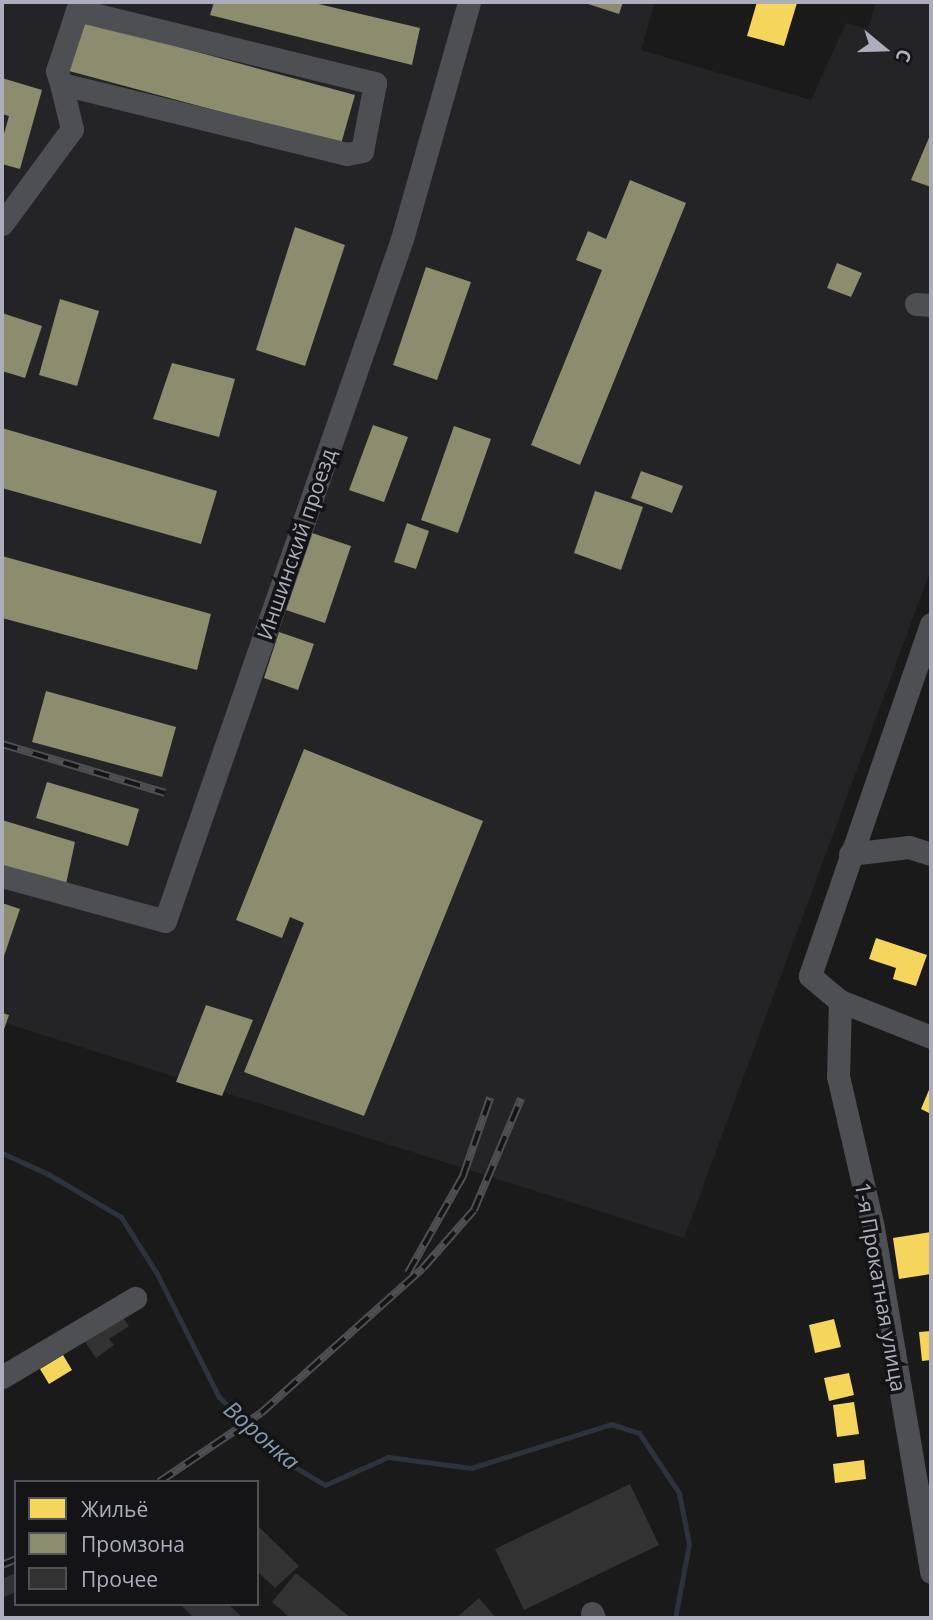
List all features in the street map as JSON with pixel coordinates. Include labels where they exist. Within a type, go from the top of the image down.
[{"type":"street","name":"Иншинский проезд","points":[[2,876],[165,921],[402,239],[469,2]]},
{"type":"street","points":[[2,224],[72,129],[57,71],[77,10],[375,83],[362,151],[347,154],[61,84]]},
{"type":"street","points":[[931,624],[850,853],[810,976],[840,1001],[931,1037]]},
{"type":"street","points":[[850,853],[909,847],[931,854]]},
{"type":"street","name":"1-я Прокатная улица","points":[[840,1001],[838,1076],[873,1228],[931,1572]]},
{"type":"street","points":[[2,1377],[135,1298]]},
{"type":"shaded area","points":[[2,2],[655,2],[641,50],[811,100],[846,23],[868,29],[876,2],[931,2],[931,569],[684,1238],[2,1022]]},
{"type":"building: Жильё","points":[[757,2],[797,3],[784,46],[747,36]]},
{"type":"building: Жильё","points":[[876,938],[927,955],[916,986],[893,979],[896,968],[869,959]]},
{"type":"building: Жильё","points":[[931,1085],[931,1114],[921,1109]]},
{"type":"building: Жильё","points":[[931,1232],[931,1274],[899,1279],[893,1238]]},
{"type":"building: Жильё","points":[[834,1319],[841,1347],[815,1353],[809,1325]]},
{"type":"building: Жильё","points":[[931,1331],[931,1360],[922,1361],[919,1332]]},
{"type":"building: Жильё","points":[[63,1355],[72,1370],[49,1384],[40,1369]]},
{"type":"building: Жильё","points":[[849,1373],[854,1395],[829,1401],[824,1378]]},
{"type":"building: Жильё","points":[[854,1402],[859,1434],[837,1437],[833,1405]]},
{"type":"building: Жильё","points":[[864,1460],[866,1479],[835,1483],[833,1464]]},
{"type":"building: Промзона","points":[[214,2],[310,2],[420,28],[412,65],[210,15]]},
{"type":"building: Промзона","points":[[582,2],[623,2],[619,14]]},
{"type":"building: Промзона","points":[[84,21],[355,95],[341,144],[69,71]]},
{"type":"building: Промзона","points":[[2,78],[42,90],[20,169],[2,164],[2,141],[9,116],[2,114]]},
{"type":"building: Промзона","points":[[931,133],[931,187],[911,180]]},
{"type":"building: Промзона","points":[[630,180],[686,203],[580,465],[531,445],[602,270],[576,260],[588,231],[606,239]]},
{"type":"building: Промзона","points":[[295,227],[345,245],[305,366],[256,350]]},
{"type":"building: Промзона","points":[[837,263],[862,273],[851,297],[827,288]]},
{"type":"building: Промзона","points":[[426,267],[471,282],[437,380],[393,365]]},
{"type":"building: Промзона","points":[[60,299],[99,311],[77,386],[39,375]]},
{"type":"building: Промзона","points":[[2,313],[42,326],[25,378],[2,371]]},
{"type":"building: Промзона","points":[[172,363],[235,379],[219,437],[153,419]]},
{"type":"building: Промзона","points":[[373,425],[408,437],[384,502],[349,490]]},
{"type":"building: Промзона","points":[[454,426],[491,439],[458,533],[421,520]]},
{"type":"building: Промзона","points":[[2,428],[217,491],[201,544],[2,488]]},
{"type":"building: Промзона","points":[[641,471],[683,486],[672,513],[631,498]]},
{"type":"building: Промзона","points":[[595,491],[643,507],[621,570],[574,553]]},
{"type":"building: Промзона","points":[[407,523],[429,531],[416,569],[394,562]]},
{"type":"building: Промзона","points":[[312,533],[351,546],[325,623],[286,610]]},
{"type":"building: Промзона","points":[[2,556],[211,614],[197,670],[2,618]]},
{"type":"building: Промзона","points":[[279,632],[314,644],[298,690],[264,678]]},
{"type":"building: Промзона","points":[[46,691],[176,727],[162,777],[32,742]]},
{"type":"building: Промзона","points":[[304,749],[483,821],[364,1116],[244,1072],[304,923],[290,917],[282,938],[236,920]]},
{"type":"building: Промзона","points":[[47,782],[139,809],[128,846],[36,818]]},
{"type":"building: Промзона","points":[[2,820],[75,842],[66,884],[2,865]]},
{"type":"building: Промзона","points":[[2,903],[20,909],[2,962]]},
{"type":"building: Промзона","points":[[206,1005],[253,1020],[222,1096],[176,1082]]},
{"type":"building: Промзона","points":[[2,1013],[9,1015],[2,1035]]},
{"type":"building: Прочее","points":[[120,1313],[129,1326],[109,1339],[114,1345],[96,1358],[83,1339]]},
{"type":"building: Прочее","points":[[630,1484],[659,1545],[524,1610],[495,1549]]},
{"type":"building: Прочее","points":[[259,1527],[299,1566],[275,1588],[259,1573]]},
{"type":"building: Прочее","points":[[296,1573],[351,1618],[290,1618],[272,1602]]},
{"type":"building: Прочее","points":[[14,1574],[14,1593],[2,1598],[2,1579]]},
{"type":"building: Прочее","points":[[479,1598],[496,1618],[456,1618]]},
{"type":"building: Прочее","points":[[182,1606],[230,1606],[243,1618],[194,1618]]},
{"type":"waterway","name":"Воронка","points":[[2,1153],[48,1174],[121,1217],[156,1272],[219,1397],[283,1460],[325,1485],[388,1457],[471,1468],[611,1424],[639,1433],[679,1493],[689,1544],[675,1618]]},
{"type":"railway","points":[[2,744],[165,793]]},
{"type":"railway","points":[[408,1273],[463,1176],[490,1098]]},
{"type":"railway","points":[[162,1480],[261,1413],[423,1268],[474,1210],[521,1099]]},
{"type":"railway","points":[[2,1565],[14,1560]]}]
